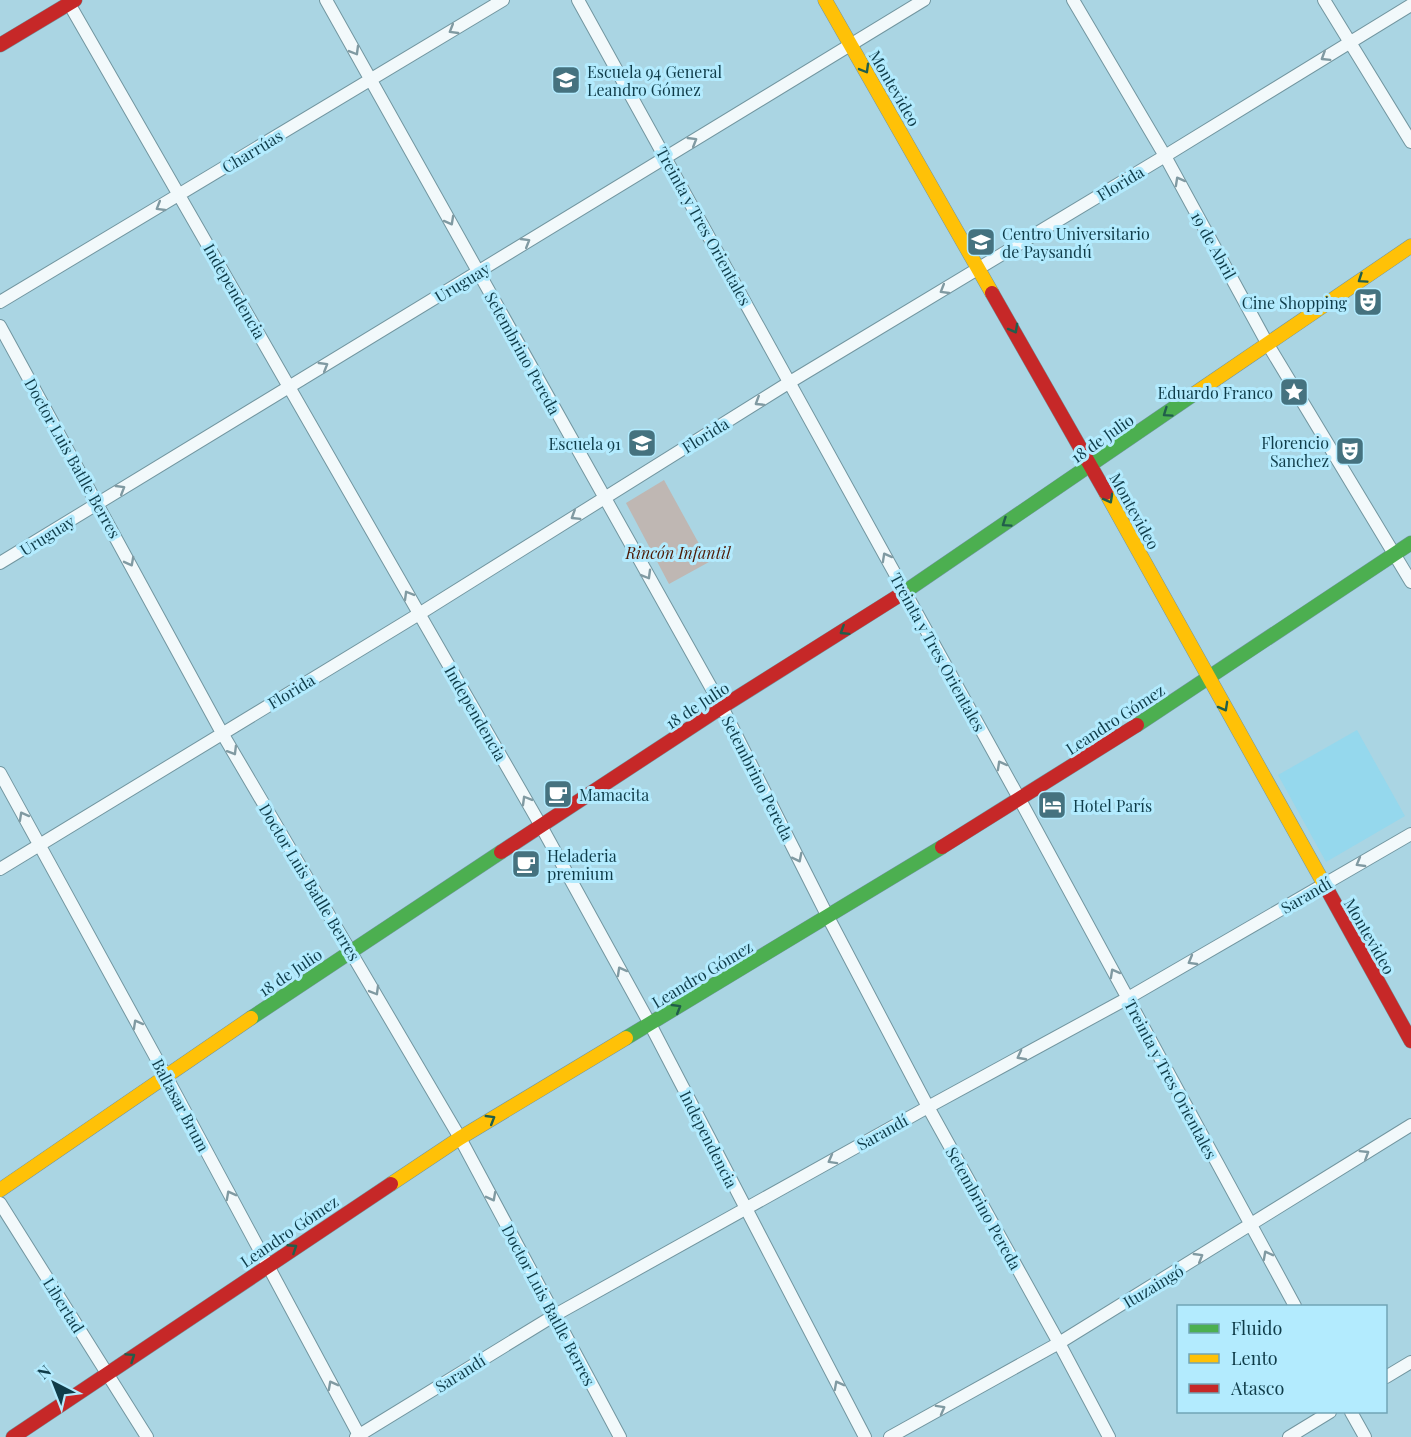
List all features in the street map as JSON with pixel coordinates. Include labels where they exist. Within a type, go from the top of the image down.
[{"type":"street","name":"Setembrino Pereda","points":[[326,0],[722,707],[828,917],[928,1107],[1109,1437]]},
{"type":"street","name":"Charrúas","points":[[0,302],[503,0]]},
{"type":"street","name":"Treinta y Tres Orientales","points":[[578,0],[1020,800],[1294,1305]]},
{"type":"street","name":"Montevideo","points":[[825,0],[1091,466],[1411,1041]]},
{"type":"street","name":"Uruguay","points":[[0,563],[924,0]]},
{"type":"street","name":"19 de Abril","points":[[1073,0],[1165,156],[1267,343],[1411,582]]},
{"type":"street","points":[[1324,0],[1411,142]]},
{"type":"street","points":[[0,45],[71,1]]},
{"type":"street","name":"Independencia","points":[[71,1],[541,826],[650,1024],[865,1437]]},
{"type":"street","name":"Florida","points":[[0,869],[419,614],[790,382],[980,269],[1411,5]]},
{"type":"street","name":"18 de Julio","points":[[0,1190],[351,950],[722,707],[905,592],[1411,246]]},
{"type":"street","name":"Doctor Luis Batlle Berres","points":[[0,326],[222,733],[460,1137],[620,1437]]},
{"type":"street","name":"Leandro Gómez","points":[[13,1437],[460,1137],[1020,800],[1209,679],[1411,543]]},
{"type":"street","name":"Baltasar Brum","points":[[0,774],[166,1076],[358,1436]]},
{"type":"street","name":"Sarandí","points":[[358,1436],[555,1315],[1128,998],[1411,834]]},
{"type":"street","name":"Ituzaingó","points":[[890,1437],[1059,1343],[1411,1125]]},
{"type":"street","name":"Libertad","points":[[0,1203],[147,1437]]},
{"type":"street","points":[[1387,1376],[1411,1362]]},
{"type":"street","points":[[1289,1437],[1328,1413]]},
{"type":"street","points":[[1352,1413],[1365,1437]]},
{"type":"shaded area","points":[[1357,730],[1405,816],[1326,862],[1278,775]]},
{"type":"green space","name":"Rincón Infantil","points":[[664,480],[709,562],[669,584],[626,503]]},
{"type":"traffic: fast","points":[[903,593],[1194,394]]},
{"type":"traffic: fast","points":[[1137,725],[1411,543]]},
{"type":"traffic: fast","points":[[626,1038],[942,847]]},
{"type":"traffic: fast","points":[[251,1018],[501,852]]},
{"type":"traffic: slow","points":[[825,0],[992,293]]},
{"type":"traffic: slow","points":[[1194,394],[1411,246]]},
{"type":"traffic: slow","points":[[1106,493],[1328,891]]},
{"type":"traffic: slow","points":[[0,1190],[251,1018]]},
{"type":"traffic: slow","points":[[391,1184],[460,1138],[626,1038]]},
{"type":"traffic: jam","points":[[0,45],[75,0]]},
{"type":"traffic: jam","points":[[992,293],[1106,493]]},
{"type":"traffic: jam","points":[[501,852],[722,707],[903,593]]},
{"type":"traffic: jam","points":[[942,847],[1137,725]]},
{"type":"traffic: jam","points":[[1328,891],[1411,1041]]},
{"type":"traffic: jam","points":[[13,1437],[391,1184]]},
{"type":"place","name":"Escuela 94 General Leandro Gómez","points":[[566,80]]},
{"type":"place","name":"Centro Universitario de Paysandú","points":[[981,242]]},
{"type":"place","name":"Cine Shopping","points":[[1368,302]]},
{"type":"place","name":"Eduardo Franco","points":[[1294,392]]},
{"type":"place","name":"Escuela 91","points":[[642,443]]},
{"type":"place","name":"Florencio Sanchez","points":[[1350,451]]},
{"type":"place","name":"Mamacita","points":[[558,794]]},
{"type":"place","name":"Hotel París","points":[[1052,805]]},
{"type":"place","name":"Heladeria premium","points":[[526,864]]}]
